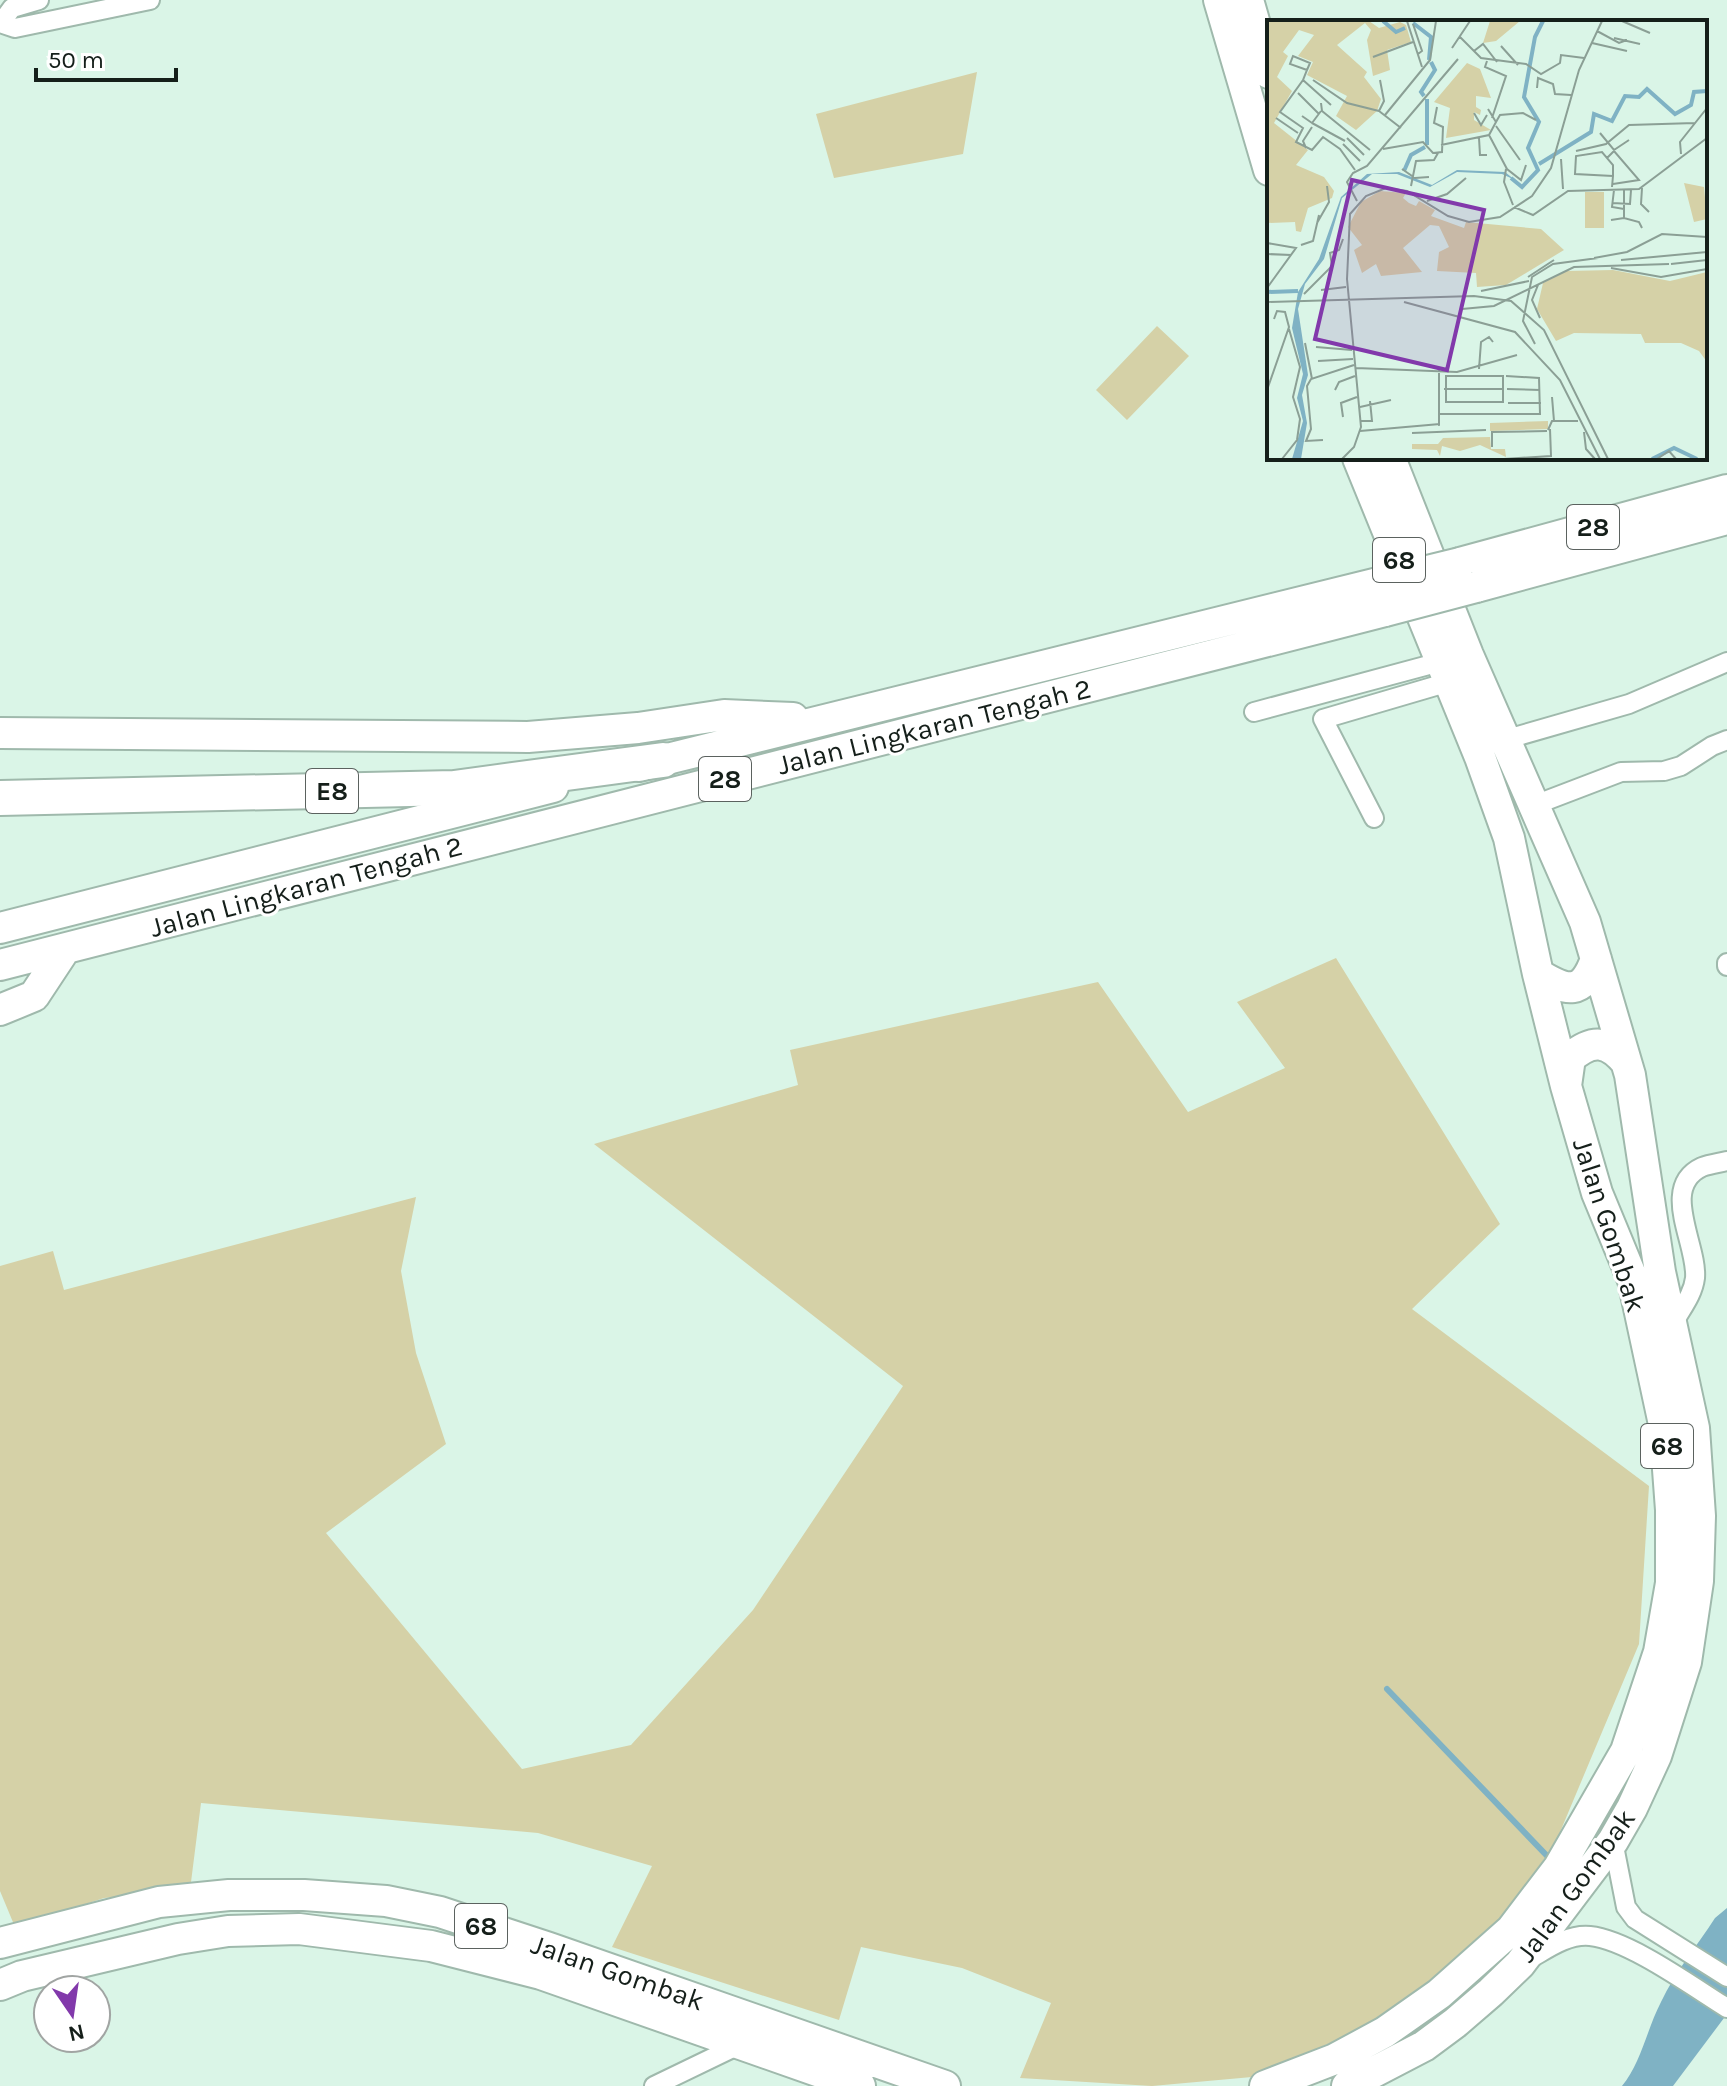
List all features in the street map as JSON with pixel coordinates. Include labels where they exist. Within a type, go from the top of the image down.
[{"type":"highway","name":"E8","points":[[0,798],[454,788],[663,760]]},
{"type":"main road","points":[[1219,0],[1267,163]]},
{"type":"main road","points":[[1248,0],[1267,66]]},
{"type":"main road","name":"Jalan Gombak","points":[[1265,2086],[1335,2059],[1385,2032],[1439,1994],[1511,1930],[1559,1867],[1626,1751],[1659,1652],[1671,1583],[1671,1510],[1665,1429],[1633,1280],[1597,1193],[1566,1086],[1509,838],[1359,460]]},
{"type":"main road","name":"Jalan Gombak","points":[[1347,2086],[1434,2038],[1520,1964],[1613,1841],[1656,1756],[1686,1662],[1698,1581],[1700,1516],[1694,1428],[1656,1247],[1640,1129],[1626,1062],[1596,959],[1585,922],[1504,740],[1391,460]]},
{"type":"main road","name":"Jalan Lingkaran Tengah 2","points":[[1468,575],[1727,490]]},
{"type":"main road","name":"Jalan Lingkaran Tengah 2","points":[[0,965],[1382,597],[1468,575],[1727,519]]},
{"type":"main road","name":"Jalan Lingkaran Tengah 2","points":[[0,928],[824,720],[1382,597]]},
{"type":"main road","points":[[0,733],[528,737],[638,728],[724,715],[824,720]]},
{"type":"main road","points":[[0,1010],[34,996],[65,949]]},
{"type":"main road","points":[[1538,974],[1569,989],[1585,983],[1596,959]]},
{"type":"main road","points":[[1566,1086],[1570,1058],[1582,1047],[1607,1045],[1626,1062]]},
{"type":"main road","name":"Jalan Gombak","points":[[0,1943],[159,1902],[229,1895],[304,1895],[386,1901],[440,1912],[549,1948],[945,2086]]},
{"type":"main road","name":"Jalan Gombak","points":[[0,1985],[36,1972],[178,1939],[228,1931],[299,1929],[431,1946],[541,1974],[741,2044],[807,2076],[860,2086]]},
{"type":"street","points":[[39,0],[12,8],[1,23],[15,28],[106,5],[150,0]]},
{"type":"street","points":[[1504,740],[1629,704],[1727,662]]},
{"type":"street","points":[[1254,712],[1444,672]]},
{"type":"street","points":[[1374,818],[1323,719],[1444,672]]},
{"type":"street","points":[[1532,806],[1621,772],[1664,771],[1681,766],[1727,740]]},
{"type":"street","points":[[1673,1324],[1695,1278],[1694,1259],[1682,1216],[1683,1190],[1689,1178],[1701,1168],[1727,1161]]},
{"type":"street","points":[[1613,1841],[1626,1907],[1635,1919],[1727,1977]]},
{"type":"street","points":[[1520,1964],[1571,1938],[1589,1936],[1618,1944],[1662,1967],[1727,2008]]},
{"type":"street","points":[[654,2086],[741,2044]]},
{"type":"shaded area","points":[[977,72],[963,154],[834,178],[816,114]]},
{"type":"shaded area","points":[[1157,326],[1189,356],[1127,420],[1096,390]]},
{"type":"shaded area","points":[[1336,958],[1500,1224],[1412,1309],[1649,1486],[1639,1644],[1555,1844],[1476,1953],[1355,2032],[1252,2077],[1152,2086],[1020,2078],[1051,2003],[962,1968],[861,1947],[839,2020],[612,1947],[652,1866],[538,1833],[201,1803],[190,1890],[104,1898],[15,1927],[0,1891],[0,1266],[53,1251],[64,1290],[416,1197],[401,1271],[416,1353],[446,1444],[326,1533],[522,1769],[631,1745],[753,1610],[903,1386],[594,1144],[798,1085],[790,1050],[1098,982],[1188,1112],[1285,1068],[1237,1002]]},
{"type":"water","points":[[1727,1908],[1727,2014],[1673,2086],[1622,2086],[1634,2067],[1656,2012],[1673,1980],[1715,1918]]},
{"type":"waterway","points":[[1387,1689],[1551,1860]]}]
